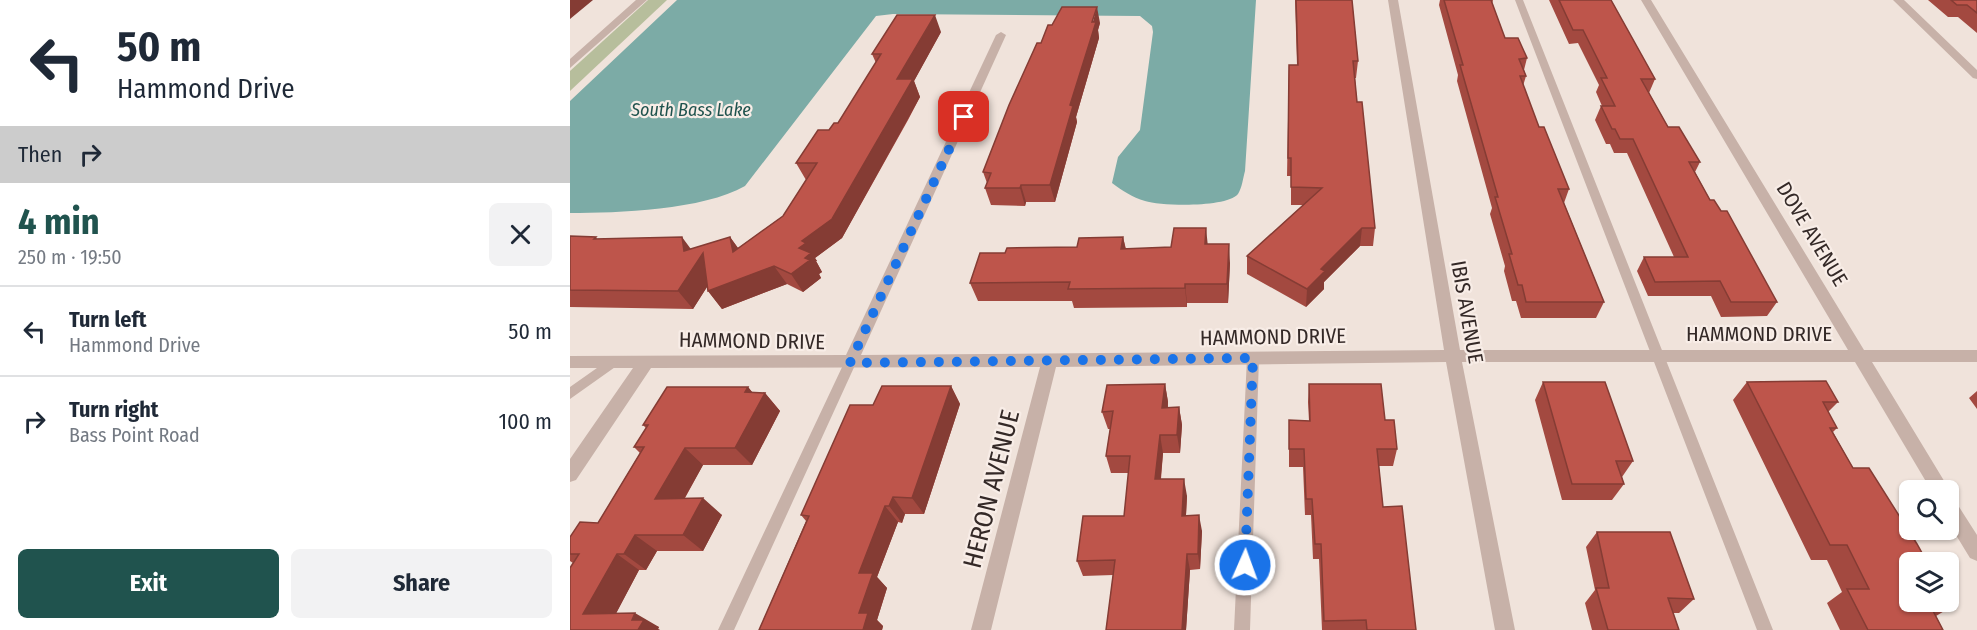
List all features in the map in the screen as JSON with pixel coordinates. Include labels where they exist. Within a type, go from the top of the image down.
[{"type":"street","points":[[570,65],[642,0]]},
{"type":"street","name":"IBIS AVENUE","points":[[1393,0],[1453,356],[1505,630]]},
{"type":"street","name":"DOVE AVENUE","points":[[1646,0],[1934,480]]},
{"type":"street","points":[[1898,0],[1977,76]]},
{"type":"street","points":[[850,363],[1002,35]]},
{"type":"street","name":"HAMMOND DRIVE","points":[[570,362],[1050,362],[1453,356],[1977,356]]},
{"type":"street","points":[[570,474],[647,361]]},
{"type":"street","name":"HERON AVENUE","points":[[981,630],[1050,362]]},
{"type":"street","points":[[1959,523],[1977,552]]},
{"type":"lane","points":[[1520,0],[1658,356],[1690,431],[1765,630]]},
{"type":"lane","points":[[1242,630],[1253,358]]},
{"type":"lane","points":[[570,394],[614,361]]},
{"type":"lane","points":[[726,630],[850,363]]},
{"type":"green space","points":[[648,0],[667,0],[570,91],[570,71]]},
{"type":"water","name":"South Bass Lake","points":[[677,0],[1256,0],[1245,171],[1240,189],[1238,194],[1231,199],[1221,202],[1178,205],[1153,203],[1136,198],[1112,183],[1118,157],[1140,130],[1153,32],[1152,26],[1140,16],[893,14],[876,16],[745,186],[727,194],[684,205],[635,211],[570,213],[570,101]]},
{"type":"building","points":[[1296,0],[1352,0],[1358,61],[1353,61],[1357,102],[1362,102],[1375,228],[1362,228],[1321,269],[1325,271],[1307,289],[1247,256],[1322,188],[1291,187],[1291,158],[1288,158],[1289,65],[1298,65]]},
{"type":"building","points":[[1444,0],[1491,0],[1505,38],[1518,38],[1527,58],[1519,59],[1526,76],[1520,76],[1539,127],[1544,127],[1569,189],[1558,189],[1604,302],[1526,302],[1522,285],[1518,285],[1509,254],[1512,254],[1495,197],[1498,197]]},
{"type":"building","points":[[1559,0],[1611,0],[1655,79],[1641,79],[1668,127],[1679,127],[1700,162],[1689,162],[1710,200],[1714,200],[1721,211],[1727,211],[1777,302],[1731,302],[1720,281],[1655,282],[1644,257],[1688,257],[1633,139],[1620,139],[1615,129],[1612,129],[1601,106],[1615,106],[1601,78],[1607,78],[1583,30],[1573,30]]},
{"type":"building","points":[[1951,0],[1977,0],[1977,13],[1967,5],[1957,5]]},
{"type":"building","points":[[1062,7],[1097,7],[1092,22],[1096,22],[1070,105],[1073,106],[1050,185],[985,188],[991,173],[983,172],[1009,105],[1037,43],[1041,43],[1048,25],[1052,25]]},
{"type":"building","points":[[897,15],[935,15],[897,79],[913,79],[832,219],[802,241],[806,243],[799,248],[811,253],[805,258],[810,260],[791,274],[774,266],[708,291],[703,253],[678,291],[570,290],[570,236],[596,237],[594,239],[682,237],[684,251],[730,237],[733,252],[783,216],[817,163],[796,163],[818,130],[829,130],[834,123],[838,123],[881,54],[872,54]]},
{"type":"building","points":[[1174,228],[1206,228],[1205,244],[1229,244],[1227,284],[1185,284],[1185,288],[1068,289],[1070,282],[970,283],[980,253],[1005,253],[1007,248],[1077,247],[1079,238],[1123,237],[1121,249],[1171,247]]},
{"type":"building","points":[[1826,381],[1838,402],[1823,402],[1837,428],[1830,428],[1853,468],[1869,468],[1899,516],[1899,540],[1914,540],[1921,552],[1899,552],[1899,612],[1934,612],[1943,630],[1868,630],[1847,589],[1869,589],[1847,545],[1830,545],[1747,382]]},
{"type":"building","points":[[1543,382],[1605,382],[1633,461],[1616,461],[1624,484],[1572,484]]},
{"type":"building","points":[[1165,384],[1162,408],[1179,407],[1177,435],[1160,435],[1155,479],[1184,479],[1182,516],[1199,515],[1198,554],[1187,554],[1182,630],[1106,630],[1115,560],[1077,561],[1083,516],[1124,516],[1130,456],[1106,456],[1113,411],[1102,412],[1107,385]]},
{"type":"building","points":[[1309,384],[1381,384],[1385,420],[1394,420],[1397,449],[1377,449],[1383,507],[1402,506],[1416,630],[1367,630],[1366,620],[1324,621],[1321,544],[1315,544],[1312,499],[1306,499],[1304,449],[1289,449],[1289,420],[1310,421]]},
{"type":"building","points":[[882,386],[951,386],[912,498],[893,497],[889,506],[885,506],[859,573],[873,573],[859,613],[868,613],[863,630],[759,630],[809,516],[801,515],[850,405],[873,405]]},
{"type":"building","points":[[667,387],[748,387],[745,392],[765,393],[735,448],[685,448],[655,499],[703,498],[683,535],[635,535],[624,554],[617,554],[583,614],[635,613],[632,620],[644,620],[638,630],[570,630],[570,568],[579,554],[570,554],[570,537],[580,522],[598,523],[644,447],[634,447],[648,425],[643,425]]},
{"type":"building","points":[[1597,532],[1670,532],[1694,599],[1668,598],[1679,630],[1608,630],[1596,588],[1609,588]]},
{"type":"route","points":[[964,117],[850,363],[1253,358],[1245,565]]}]
